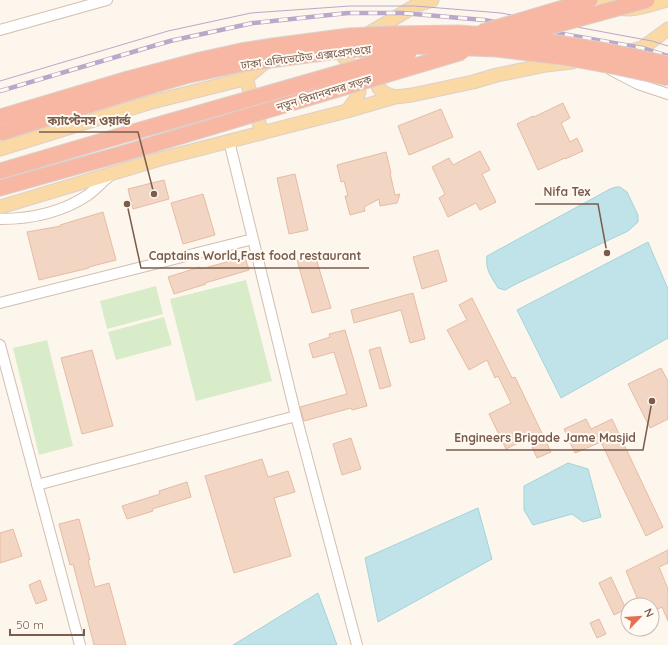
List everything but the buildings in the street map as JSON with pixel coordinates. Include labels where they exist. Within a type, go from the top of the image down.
[{"type":"highway","points":[[563,8],[576,0]]},
{"type":"highway","name":"নতুন বিমানবন্দর সড়ক","points":[[0,172],[590,0]]},
{"type":"highway","name":"নতুন বিমানবন্দর সড়ক","points":[[0,188],[121,154],[500,41],[647,0]]},
{"type":"highway","name":"ঢাকা এলিভেটেড এক্সপ্রেসওয়ে","points":[[0,117],[128,79],[200,60],[241,51],[349,36],[459,33],[486,35],[539,40],[607,51],[668,64]]},
{"type":"highway","name":"ঢাকা এলিভেটেড এক্সপ্রেসওয়ে","points":[[0,133],[185,76],[241,64],[345,50],[418,46],[497,49],[562,57],[668,78]]},
{"type":"main road","points":[[0,149],[148,103],[246,78],[263,64],[276,58],[337,48],[376,30],[415,6],[432,0]]},
{"type":"main road","points":[[602,0],[615,7],[625,10],[667,0]]},
{"type":"main road","points":[[0,207],[160,159],[347,111],[395,97],[408,96],[546,65],[591,60],[642,48],[668,29]]},
{"type":"main road","points":[[376,30],[369,39],[366,48],[372,74],[379,88],[384,93],[395,97]]},
{"type":"main road","points":[[337,48],[355,74],[359,92],[356,99],[347,111]]},
{"type":"main road","points":[[246,78],[262,133]]},
{"type":"street","points":[[0,30],[107,0]]},
{"type":"street","points":[[591,60],[638,84],[668,94]]},
{"type":"street","points":[[229,141],[296,416],[357,645]]},
{"type":"street","points":[[0,219],[28,218],[61,209],[88,194],[113,173]]},
{"type":"street","points":[[0,303],[253,239]]},
{"type":"street","points":[[0,345],[80,645]]},
{"type":"street","points":[[37,485],[296,416]]},
{"type":"green space","points":[[246,280],[272,381],[196,401],[170,299]]},
{"type":"green space","points":[[156,286],[163,314],[107,329],[100,301]]},
{"type":"green space","points":[[164,317],[172,345],[116,360],[108,332]]},
{"type":"green space","points":[[47,340],[73,446],[39,455],[13,348]]},
{"type":"water","points":[[616,187],[620,187],[627,192],[638,215],[638,222],[628,231],[505,290],[498,288],[488,269],[487,256]]},
{"type":"water","points":[[648,242],[668,289],[668,338],[561,398],[517,310]]},
{"type":"water","points":[[568,463],[588,469],[601,517],[583,522],[572,514],[533,525],[524,510],[524,486]]},
{"type":"water","points":[[478,508],[492,559],[378,622],[365,558]]},
{"type":"water","points":[[318,593],[337,645],[233,645]]},
{"type":"tram line","points":[[0,81],[168,31],[251,13],[350,6],[415,6],[501,13],[652,41],[668,46]]},
{"type":"railway","points":[[0,91],[170,41],[253,23],[348,13],[402,13],[484,20],[642,48],[668,56]]},
{"type":"place","name":"ক্যাপ্টেনস ওয়ার্ল্ড","points":[[154,194]]},
{"type":"place","name":"Captains World,Fast food restaurant","points":[[127,204]]},
{"type":"place","name":"Nifa Tex","points":[[607,253]]},
{"type":"place","name":"Engineers Brigade Jame Masjid","points":[[652,401]]}]
